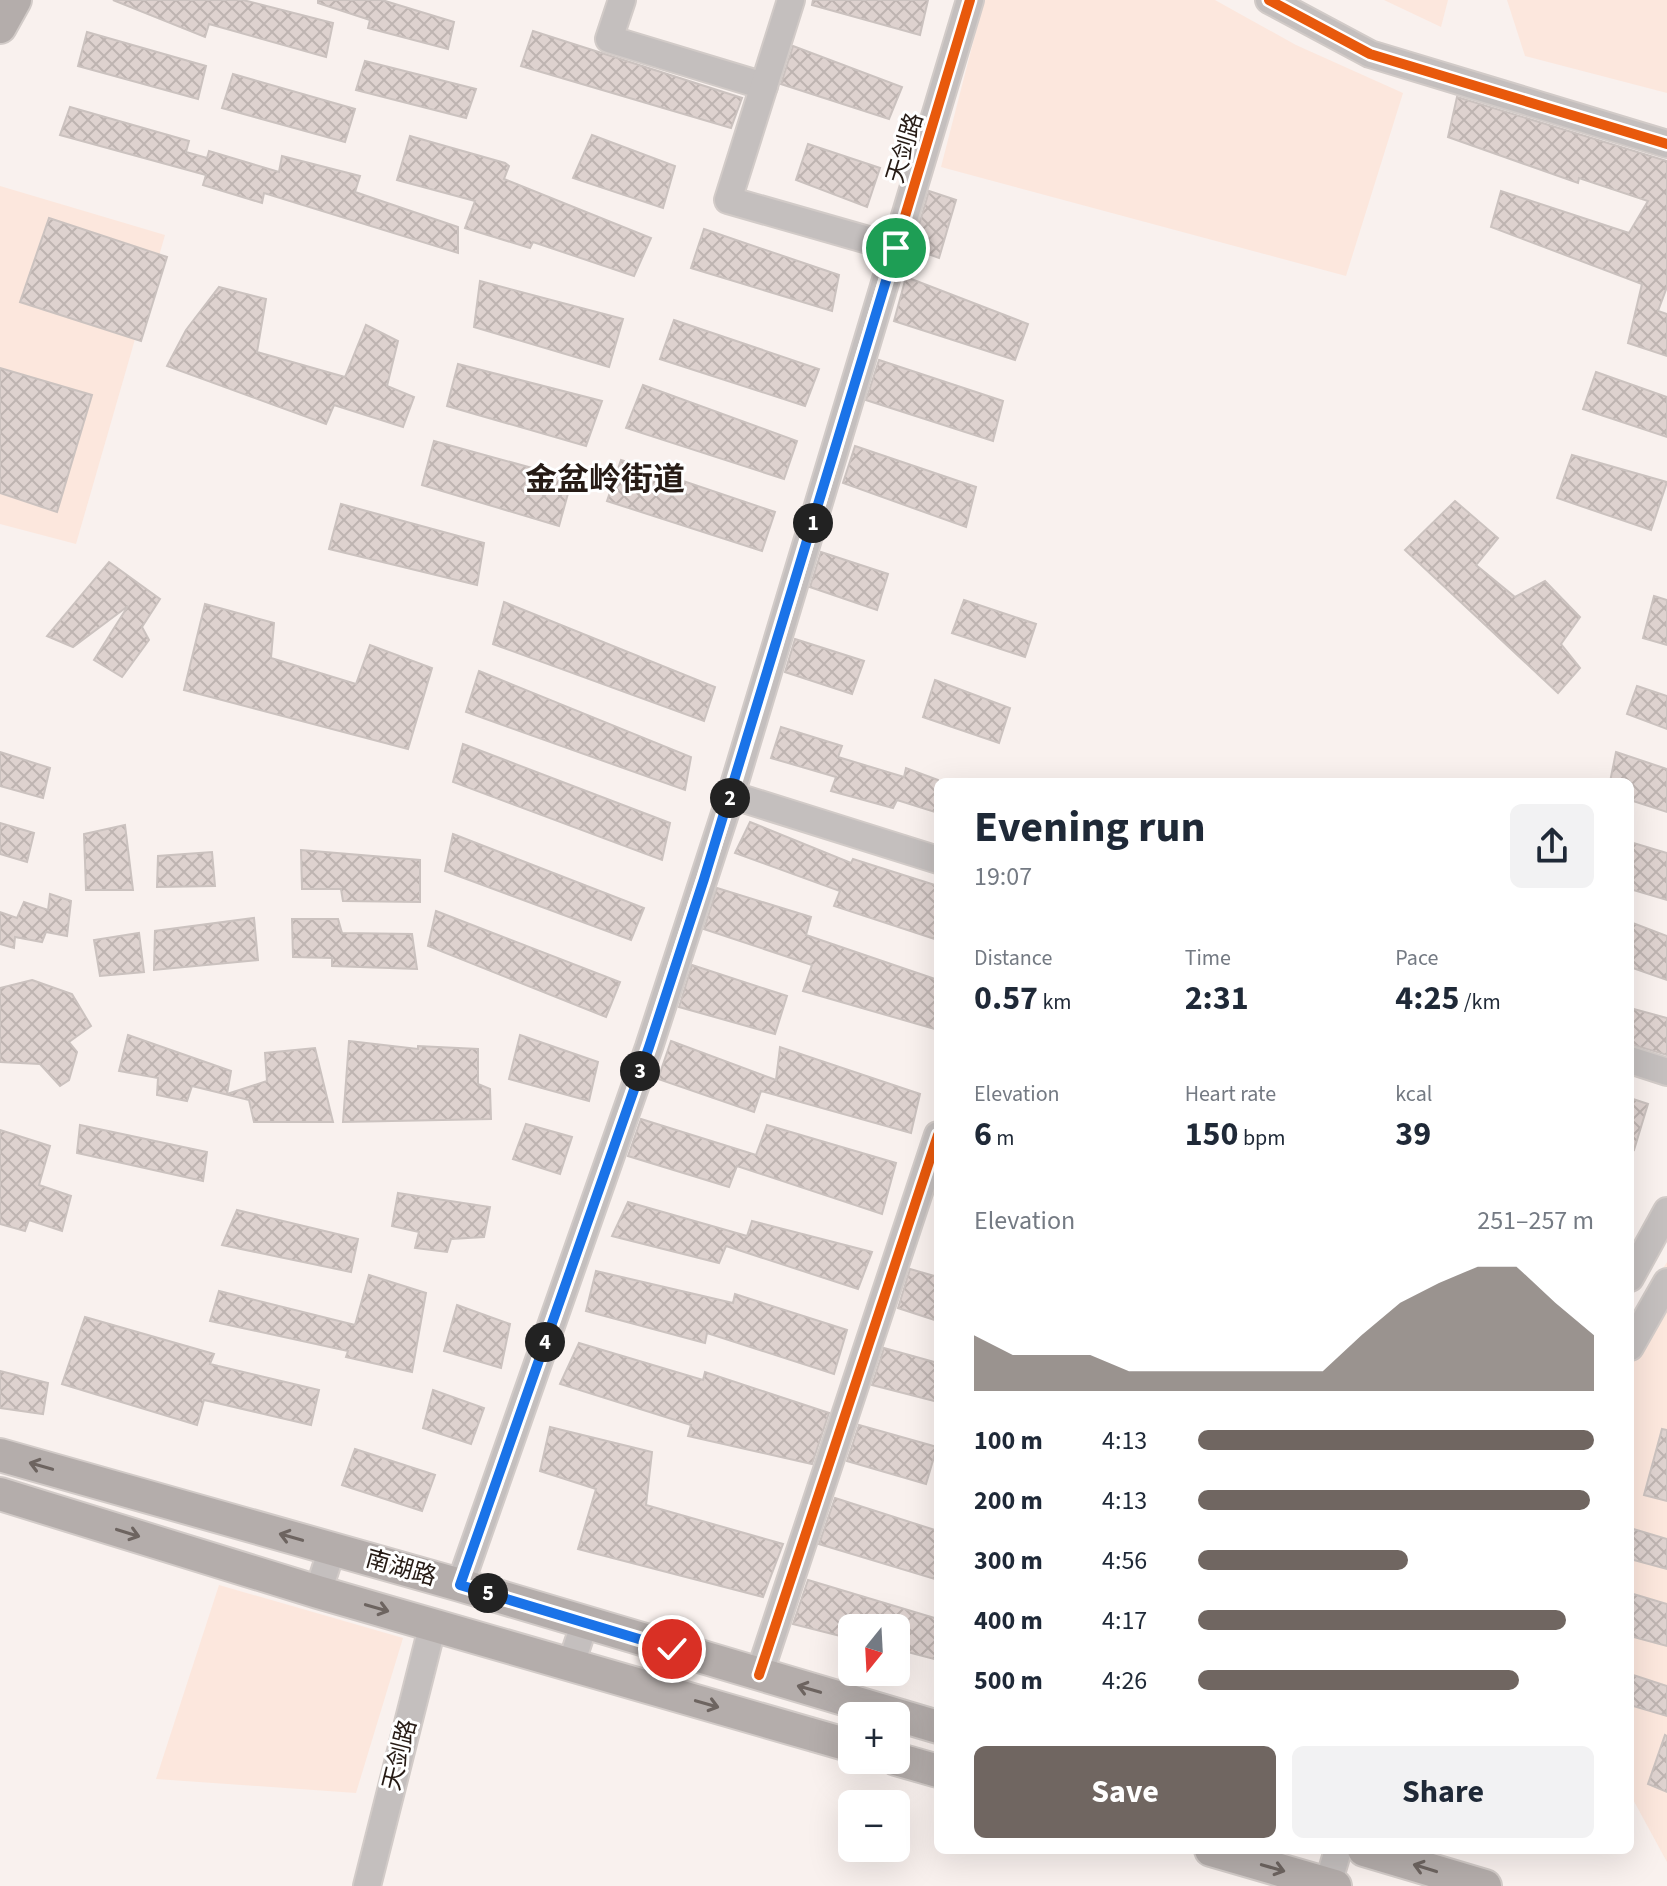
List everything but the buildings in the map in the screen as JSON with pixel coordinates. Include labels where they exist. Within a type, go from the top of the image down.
[{"type":"main road","points":[[0,27],[15,0]]},
{"type":"main road","name":"南湖路","points":[[0,1455],[460,1585],[934,1726]]},
{"type":"main road","name":"南湖路","points":[[0,1494],[318,1592],[838,1742]]},
{"type":"main road","points":[[910,1763],[934,1770]]},
{"type":"main road","points":[[1225,1854],[1332,1885]]},
{"type":"main road","points":[[1377,1854],[1485,1886]]},
{"type":"street","points":[[622,0],[609,39],[764,86]]},
{"type":"street","points":[[791,0],[728,200],[896,248]]},
{"type":"street","name":"天剑路","points":[[460,1585],[649,1047],[731,795],[970,0]]},
{"type":"street","points":[[1269,0],[1370,54],[1667,144]]},
{"type":"street","points":[[731,795],[934,859]]},
{"type":"street","points":[[1634,1061],[1667,1072]]},
{"type":"street","points":[[759,1675],[934,1147]]},
{"type":"street","points":[[1634,1271],[1667,1211]]},
{"type":"street","points":[[1634,1340],[1667,1282]]},
{"type":"street","points":[[318,1592],[332,1549]]},
{"type":"street","points":[[571,1664],[585,1622]]},
{"type":"street","name":"天剑路","points":[[367,1886],[433,1624]]},
{"type":"street","points":[[1332,1885],[1337,1854]]},
{"type":"shaded area","points":[[984,0],[1215,0],[1296,45],[1403,93],[1346,276],[941,167]]},
{"type":"shaded area","points":[[1384,0],[1448,0],[1441,27]]},
{"type":"shaded area","points":[[1507,0],[1667,0],[1667,93],[1525,56]]},
{"type":"shaded area","points":[[0,186],[165,235],[76,544],[0,524]]},
{"type":"shaded area","points":[[1667,1262],[1667,1862],[1634,1801],[1634,1315]]},
{"type":"shaded area","points":[[219,1585],[403,1638],[356,1793],[156,1779]]},
{"type":"cycle path","points":[[460,1585],[649,1047],[731,795],[970,0]]},
{"type":"cycle path","points":[[1269,0],[1370,54],[1667,144]]},
{"type":"cycle path","points":[[759,1675],[934,1147]]},
{"type":"district","name":"金盆岭街道","points":[[605,480]]},
{"type":"route","points":[[672,1649],[460,1585],[649,1047],[704,879],[896,248]]}]
